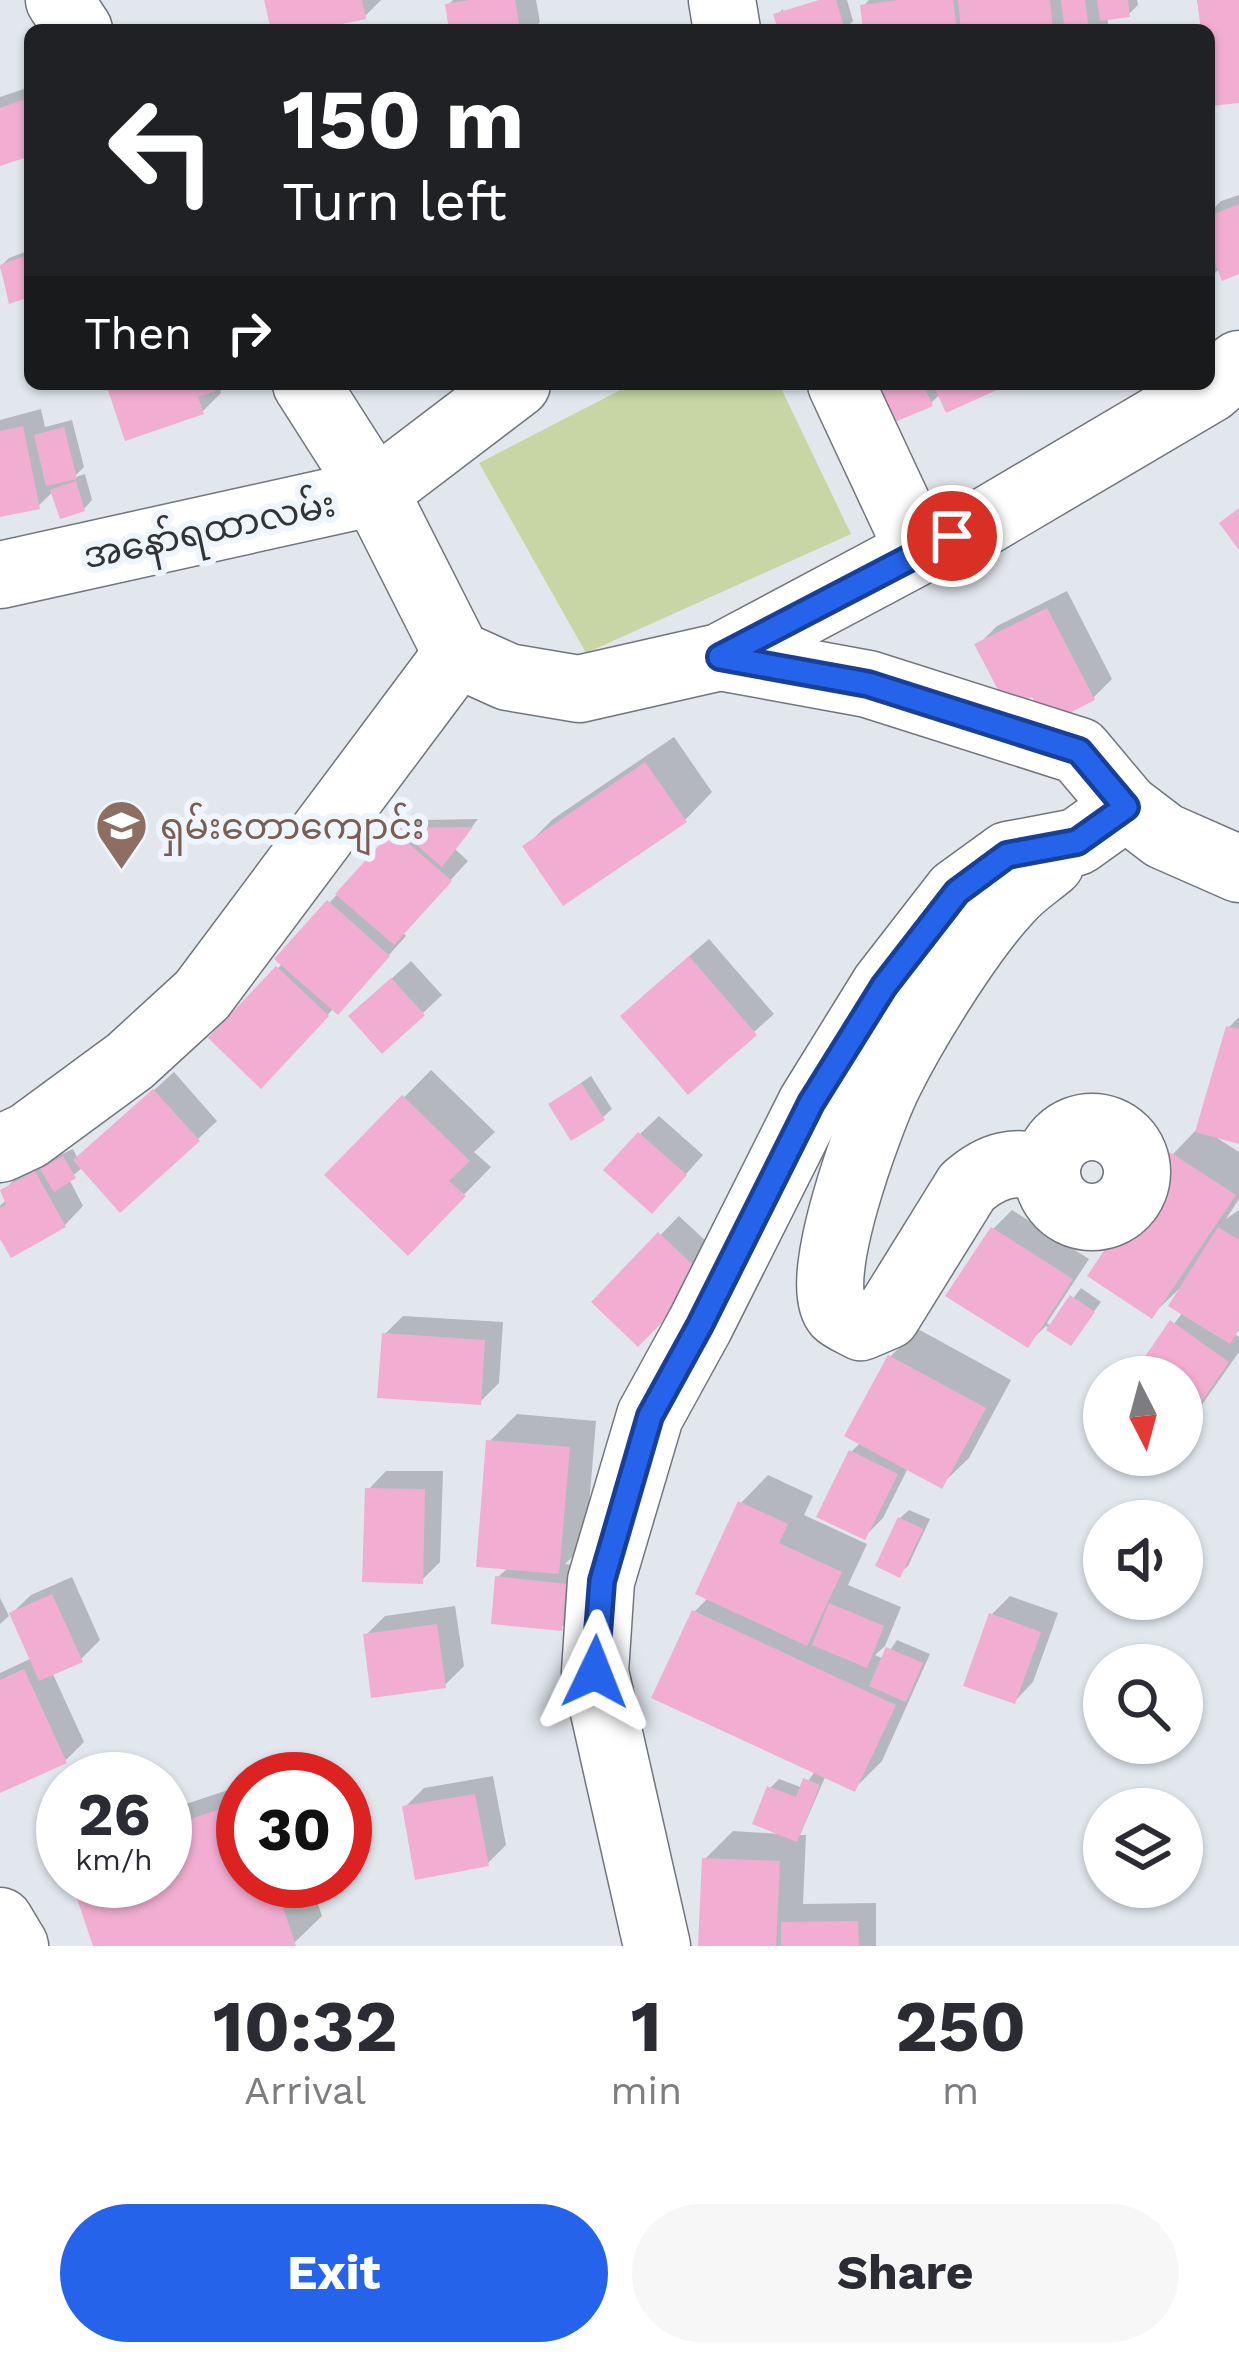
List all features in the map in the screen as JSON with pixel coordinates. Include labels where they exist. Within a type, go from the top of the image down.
[{"type":"street","points":[[1215,385],[1239,364]]},
{"type":"street","points":[[309,390],[375,492],[509,390]]},
{"type":"street","points":[[845,390],[919,551]]},
{"type":"street","points":[[0,1149],[28,1136],[130,1061],[202,995],[457,654],[508,677],[579,689],[720,657],[919,551],[986,521],[1208,390]]},
{"type":"street","name":"အ‌နော်‌ရထာလမ်း","points":[[0,575],[375,492],[457,654]]},
{"type":"street","points":[[720,657],[868,684],[1079,751],[1101,824]]},
{"type":"street","points":[[1046,1169],[1008,1163],[986,1171],[967,1187],[887,1316],[861,1327],[836,1312],[830,1268],[848,1193],[887,1085],[947,985],[1009,898],[1101,824]]},
{"type":"street","points":[[657,1946],[595,1672],[602,1581],[650,1416],[811,1103],[884,986],[957,892],[1007,855],[1101,824],[1164,836],[1239,869]]},
{"type":"street","points":[[0,1921],[15,1946]]},
{"type":"green space","points":[[620,390],[782,390],[851,534],[586,653],[479,463]]},
{"type":"building","points":[[264,0],[362,0],[366,19],[342,24],[270,24]]},
{"type":"building","points":[[515,0],[519,24],[448,24],[445,4]]},
{"type":"building","points":[[819,0],[836,0],[843,24],[776,24],[773,14]]},
{"type":"building","points":[[953,0],[956,24],[862,24],[860,5]]},
{"type":"building","points":[[958,0],[1050,0],[1052,24],[960,24]]},
{"type":"building","points":[[1061,0],[1085,0],[1088,24],[1064,24]]},
{"type":"building","points":[[1097,0],[1128,0],[1130,17],[1100,21]]},
{"type":"building","points":[[1197,0],[1239,0],[1239,103],[1215,106],[1215,24],[1200,24]]},
{"type":"building","points":[[24,99],[24,158],[0,166],[0,108]]},
{"type":"building","points":[[1239,204],[1239,274],[1222,281],[1215,263],[1215,214]]},
{"type":"building","points":[[24,256],[24,299],[9,304],[0,265]]},
{"type":"building","points":[[108,390],[216,390],[198,397],[204,414],[125,441]]},
{"type":"building","points":[[881,390],[926,390],[933,406],[895,422]]},
{"type":"building","points":[[936,390],[997,390],[946,413]]},
{"type":"building","points":[[23,426],[40,509],[0,517],[0,431]]},
{"type":"building","points":[[64,427],[77,479],[46,486],[34,435]]},
{"type":"building","points":[[76,481],[85,511],[60,519],[50,490]]},
{"type":"building","points":[[1239,508],[1239,550],[1219,523]]},
{"type":"building","points":[[1047,608],[1095,700],[1046,725],[1032,697],[1008,709],[974,644]]},
{"type":"building","points":[[645,762],[687,822],[563,906],[522,846]]},
{"type":"building","points":[[473,827],[442,867],[397,828]]},
{"type":"building","points":[[393,830],[452,881],[394,945],[335,894]]},
{"type":"building","points":[[327,900],[390,956],[338,1015],[274,959]]},
{"type":"building","points":[[689,956],[757,1035],[688,1095],[620,1016]]},
{"type":"building","points":[[276,966],[329,1016],[261,1089],[208,1038]]},
{"type":"building","points":[[391,978],[425,1015],[382,1054],[348,1016]]},
{"type":"building","points":[[1226,1026],[1239,1029],[1239,1144],[1195,1132]]},
{"type":"building","points":[[581,1083],[605,1120],[571,1141],[548,1104]]},
{"type":"building","points":[[153,1089],[200,1141],[120,1213],[73,1160]]},
{"type":"building","points":[[402,1095],[470,1161],[449,1181],[466,1196],[408,1256],[324,1175]]},
{"type":"building","points":[[638,1132],[687,1175],[652,1214],[603,1170]]},
{"type":"building","points":[[1170,1152],[1236,1195],[1152,1319],[1087,1276]]},
{"type":"building","points":[[63,1156],[76,1178],[54,1192],[40,1169]]},
{"type":"building","points":[[35,1171],[66,1227],[11,1258],[0,1239],[0,1208],[6,1205],[0,1190]]},
{"type":"building","points":[[991,1227],[1073,1279],[1028,1348],[945,1296]]},
{"type":"building","points":[[1218,1227],[1239,1240],[1239,1329],[1230,1344],[1168,1306]]},
{"type":"building","points":[[658,1232],[706,1277],[638,1347],[591,1302]]},
{"type":"building","points":[[1070,1295],[1095,1312],[1071,1346],[1046,1330]]},
{"type":"building","points":[[1170,1320],[1229,1362],[1203,1400],[1203,1356],[1145,1356]]},
{"type":"building","points":[[382,1333],[485,1340],[481,1405],[377,1398]]},
{"type":"building","points":[[888,1355],[986,1408],[942,1489],[844,1436]]},
{"type":"building","points":[[486,1440],[570,1447],[559,1574],[476,1567]]},
{"type":"building","points":[[849,1450],[898,1474],[865,1540],[816,1517]]},
{"type":"building","points":[[365,1488],[425,1489],[423,1584],[362,1582]]},
{"type":"building","points":[[738,1501],[788,1524],[779,1543],[842,1572],[807,1646],[695,1594]]},
{"type":"building","points":[[898,1517],[923,1529],[900,1578],[875,1566]]},
{"type":"building","points":[[495,1576],[566,1584],[562,1631],[491,1624]]},
{"type":"building","points":[[52,1594],[83,1662],[39,1681],[9,1613]]},
{"type":"building","points":[[829,1603],[884,1626],[867,1668],[812,1645]]},
{"type":"building","points":[[692,1610],[896,1705],[855,1792],[651,1698]]},
{"type":"building","points":[[989,1613],[1041,1632],[1015,1704],[963,1686]]},
{"type":"building","points":[[437,1624],[446,1688],[371,1698],[363,1634]]},
{"type":"building","points":[[886,1647],[923,1663],[906,1702],[869,1686]]},
{"type":"building","points":[[24,1669],[62,1752],[36,1752],[36,1777],[0,1793],[0,1680]]},
{"type":"building","points":[[803,1778],[820,1785],[797,1842],[752,1824],[767,1786],[796,1797]]},
{"type":"building","points":[[475,1794],[489,1866],[415,1880],[402,1806]]},
{"type":"building","points":[[216,1810],[216,1908],[283,1908],[296,1946],[93,1946],[80,1908],[192,1908],[192,1819]]},
{"type":"building","points":[[702,1858],[780,1861],[776,1946],[698,1946]]},
{"type":"building","points":[[858,1921],[859,1946],[781,1946],[781,1922]]},
{"type":"place","name":"ရှမ်းတောကျောင်း","points":[[121,872]]},
{"type":"route","points":[[595,1672],[602,1581],[650,1416],[811,1103],[884,986],[957,892],[1007,855],[1077,842],[1126,807],[1079,751],[868,684],[720,657],[952,536]]}]
